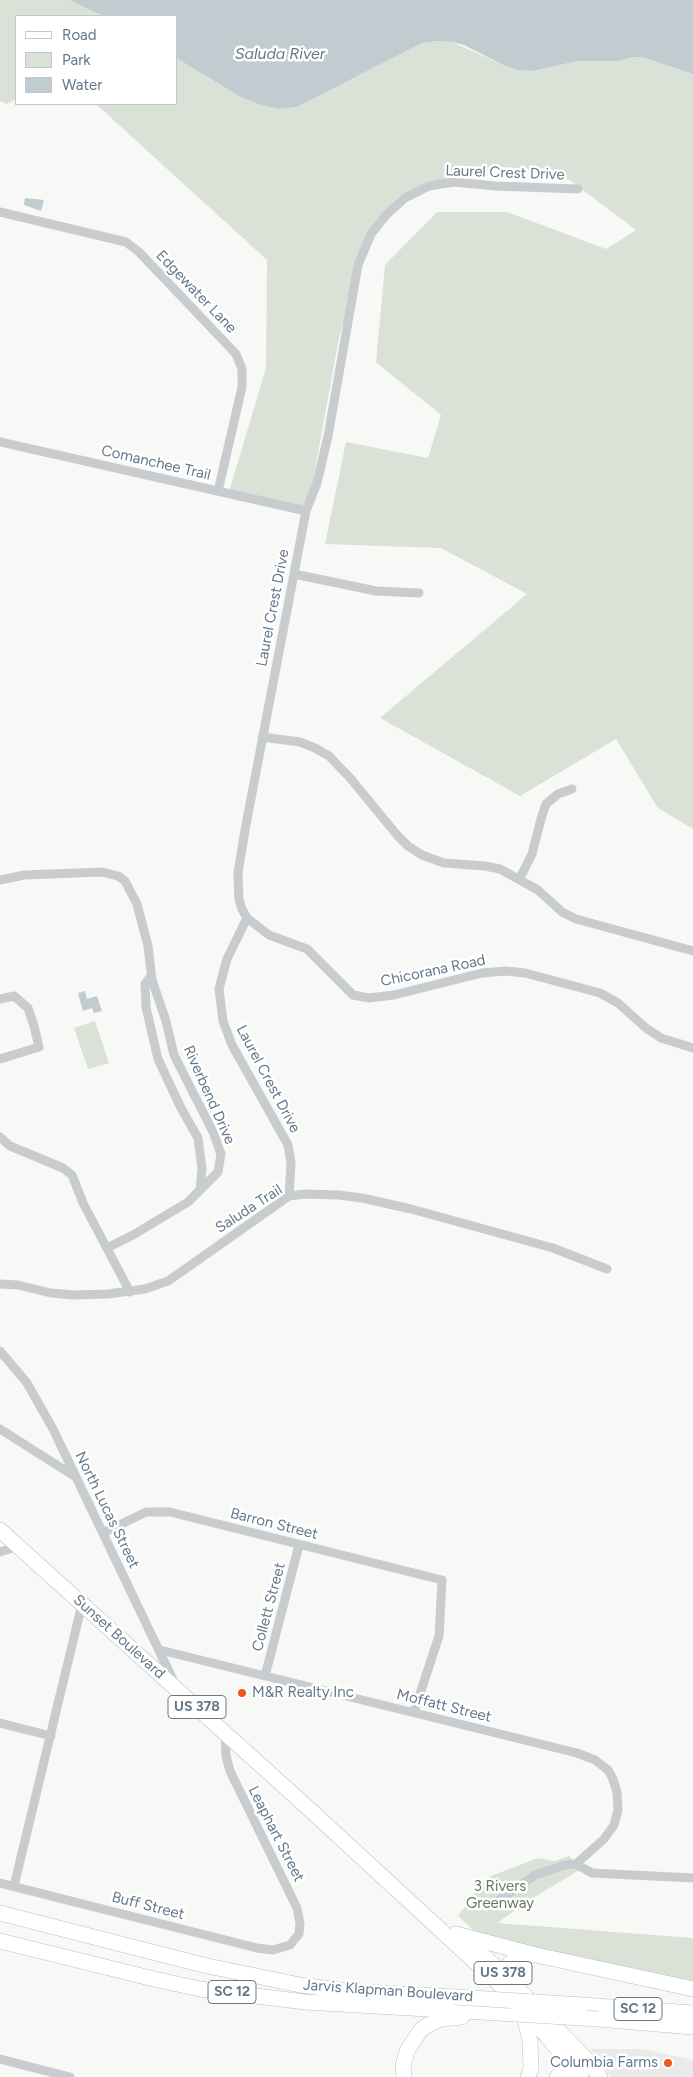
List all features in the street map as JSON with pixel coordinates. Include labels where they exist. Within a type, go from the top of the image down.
[{"type":"main road","name":"Sunset Boulevard","points":[[0,1530],[392,1886],[501,1978],[519,2011],[580,2067],[600,2077]]},
{"type":"main road","name":"Sunset Boulevard","points":[[392,1886],[414,1900],[456,1934],[501,1978],[580,2067]]},
{"type":"main road","name":"Jarvis Klapman Boulevard","points":[[0,1913],[203,1965],[300,1985],[347,1991],[693,2013]]},
{"type":"main road","points":[[456,1934],[536,1955],[693,1989]]},
{"type":"main road","name":"Jarvis Klapman Boulevard","points":[[0,1941],[154,1980],[200,1989],[305,2002],[472,2013]]},
{"type":"main road","points":[[501,1978],[510,1963],[517,1958],[536,1955]]},
{"type":"main road","points":[[404,2077],[407,2051],[420,2031],[426,2026],[441,2020],[472,2013],[519,2011],[530,2041],[531,2068],[528,2077]]},
{"type":"main road","name":"SC 12","points":[[519,2011],[693,2027]]},
{"type":"main road","points":[[557,2077],[580,2067]]},
{"type":"street","name":"Laurel Crest Drive","points":[[289,1196],[291,1162],[288,1145],[232,1045],[223,1021],[219,989],[227,959],[247,918],[239,900],[238,873],[262,737],[306,511],[317,484],[328,436],[358,265],[371,234],[386,214],[414,192],[429,186],[446,182],[578,189]]},
{"type":"street","name":"Edgewater Lane","points":[[0,212],[126,242],[139,252],[236,354],[242,369],[242,387],[218,491]]},
{"type":"street","name":"Comanchee Trail","points":[[0,442],[306,511]]},
{"type":"street","points":[[294,574],[376,591],[419,593]]},
{"type":"street","points":[[262,737],[300,742],[329,756],[351,779],[397,835],[422,855],[444,863],[493,867],[520,878],[544,895],[562,912],[576,919],[693,951]]},
{"type":"street","points":[[520,878],[532,854],[540,819],[546,804],[558,794],[572,790]]},
{"type":"street","name":"Riverbend Drive","points":[[0,880],[24,875],[102,872],[118,876],[130,888],[137,904],[148,946],[151,976],[166,1021],[174,1055],[209,1124],[221,1154],[218,1172],[188,1202],[142,1230],[107,1248]]},
{"type":"street","name":"Chicorana Road","points":[[247,918],[269,935],[307,949],[353,995],[369,998],[394,995],[482,974],[506,971],[525,973],[600,993],[618,1003],[646,1028],[662,1038],[693,1048]]},
{"type":"street","name":"Riverbend Drive","points":[[151,976],[145,984],[146,1007],[158,1059],[181,1108],[198,1138],[202,1169],[200,1190]]},
{"type":"street","points":[[0,999],[14,996],[28,1008],[39,1048],[0,1059]]},
{"type":"street","points":[[0,1137],[10,1146],[63,1168],[72,1175],[83,1203],[130,1292]]},
{"type":"street","name":"Saluda Trail","points":[[0,1284],[18,1285],[66,1294],[130,1292],[145,1289],[168,1281],[289,1196],[339,1195],[411,1209],[553,1248],[607,1269]]},
{"type":"street","name":"North Lucas Street","points":[[0,1351],[27,1383],[53,1429],[177,1689]]},
{"type":"street","points":[[0,1429],[74,1476]]},
{"type":"street","name":"Barron Street","points":[[103,1533],[138,1515],[162,1511],[442,1580],[439,1636],[414,1712]]},
{"type":"street","name":"Collett Street","points":[[265,1676],[299,1545]]},
{"type":"street","points":[[0,1552],[18,1546]]},
{"type":"street","points":[[14,1886],[82,1604]]},
{"type":"street","name":"Moffatt Street","points":[[160,1650],[577,1753],[595,1760],[608,1770],[617,1792],[619,1802],[617,1818],[604,1839],[576,1864]]},
{"type":"street","points":[[0,1723],[50,1736]]},
{"type":"street","name":"Leaphart Street","points":[[224,1733],[226,1756],[230,1771],[297,1908],[300,1924],[299,1934],[290,1945]]},
{"type":"street","points":[[492,1905],[534,1875],[565,1865],[576,1864],[592,1873],[693,1878]]},
{"type":"street","name":"Buff Street","points":[[0,1883],[257,1948],[273,1950],[290,1945]]},
{"type":"street","points":[[0,2059],[70,2077]]},
{"type":"shaded area","points":[[590,2049],[642,2049],[693,2060],[693,2077],[611,2077]]},
{"type":"green space","points":[[0,0],[69,0],[101,15],[15,15],[15,100],[7,104],[0,101]]},
{"type":"green space","points":[[452,42],[503,65],[533,71],[578,61],[619,61],[633,57],[645,58],[693,74],[693,829],[658,808],[616,739],[520,796],[380,718],[527,594],[441,548],[325,544],[346,442],[428,458],[441,415],[376,362],[385,265],[437,212],[507,212],[606,249],[636,230],[568,179],[505,167],[424,183],[370,236],[339,338],[307,514],[229,492],[266,368],[267,260],[97,105],[178,105],[178,59],[217,83],[261,105],[279,109],[297,107],[422,43]]},
{"type":"green space","points":[[95,1021],[109,1063],[88,1069],[74,1028]]},
{"type":"green space","name":"3 Rivers Greenway","points":[[569,1856],[581,1869],[533,1898],[497,1923],[693,1938],[693,1981],[483,1939],[458,1916],[486,1878],[538,1858],[555,1861]]},
{"type":"water","name":"Saluda River","points":[[69,0],[693,0],[693,74],[645,58],[633,57],[619,61],[578,61],[533,71],[518,70],[503,65],[464,45],[437,41],[422,43],[297,107],[279,109],[261,105],[239,96],[178,59],[178,15],[101,15]]},
{"type":"water","points":[[25,198],[44,200],[41,211],[24,205]]},
{"type":"water","points":[[85,991],[87,999],[97,996],[102,1011],[94,1013],[92,1008],[83,1011],[78,993]]},
{"type":"place","name":"M&R Realty Inc","points":[[242,1693]]},
{"type":"place","name":"Columbia Farms","points":[[668,2063]]}]
